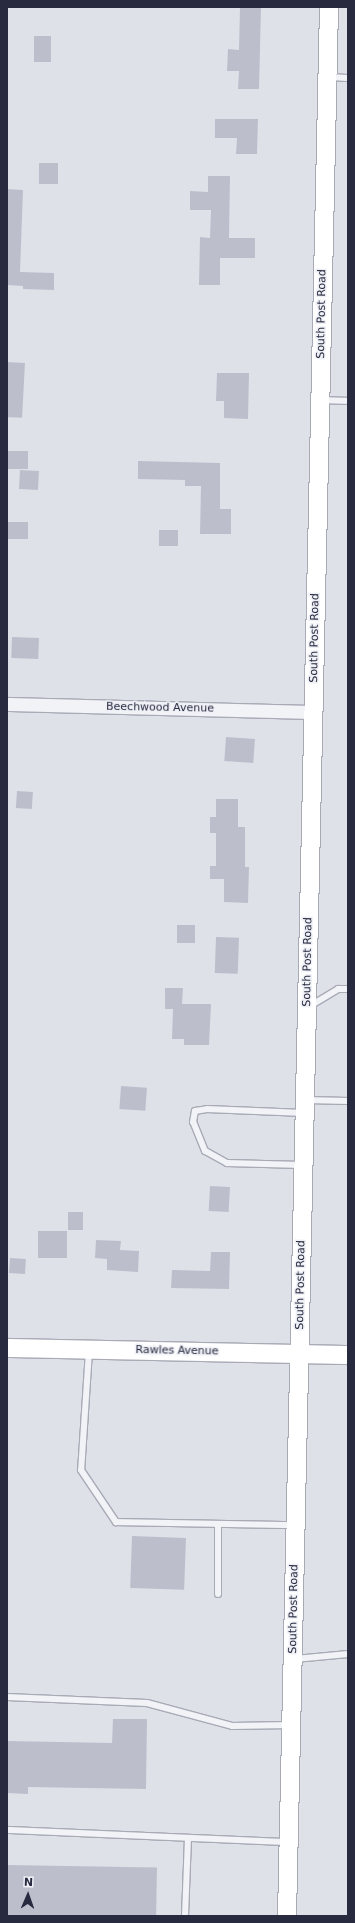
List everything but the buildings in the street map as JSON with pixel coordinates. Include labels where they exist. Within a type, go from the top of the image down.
[{"type":"main road","name":"South Post Road","points":[[287,1916],[329,7]]},
{"type":"main road","name":"Rawles Avenue","points":[[7,1348],[348,1355]]},
{"type":"street","name":"Beechwood Avenue","points":[[7,704],[314,712]]},
{"type":"lane","points":[[328,77],[348,78]]},
{"type":"lane","points":[[320,400],[348,400]]},
{"type":"lane","points":[[307,1008],[338,988],[348,989]]},
{"type":"lane","points":[[304,1165],[227,1163],[205,1151],[193,1122],[195,1112],[207,1109],[305,1106],[348,1101]]},
{"type":"lane","points":[[89,1350],[81,1470],[116,1522],[296,1525]]},
{"type":"lane","points":[[218,1524],[218,1594]]},
{"type":"lane","points":[[293,1659],[348,1654]]},
{"type":"lane","points":[[7,1697],[147,1703],[232,1726],[291,1725]]},
{"type":"lane","points":[[7,1830],[289,1842]]},
{"type":"lane","points":[[185,1916],[188,1838]]}]
